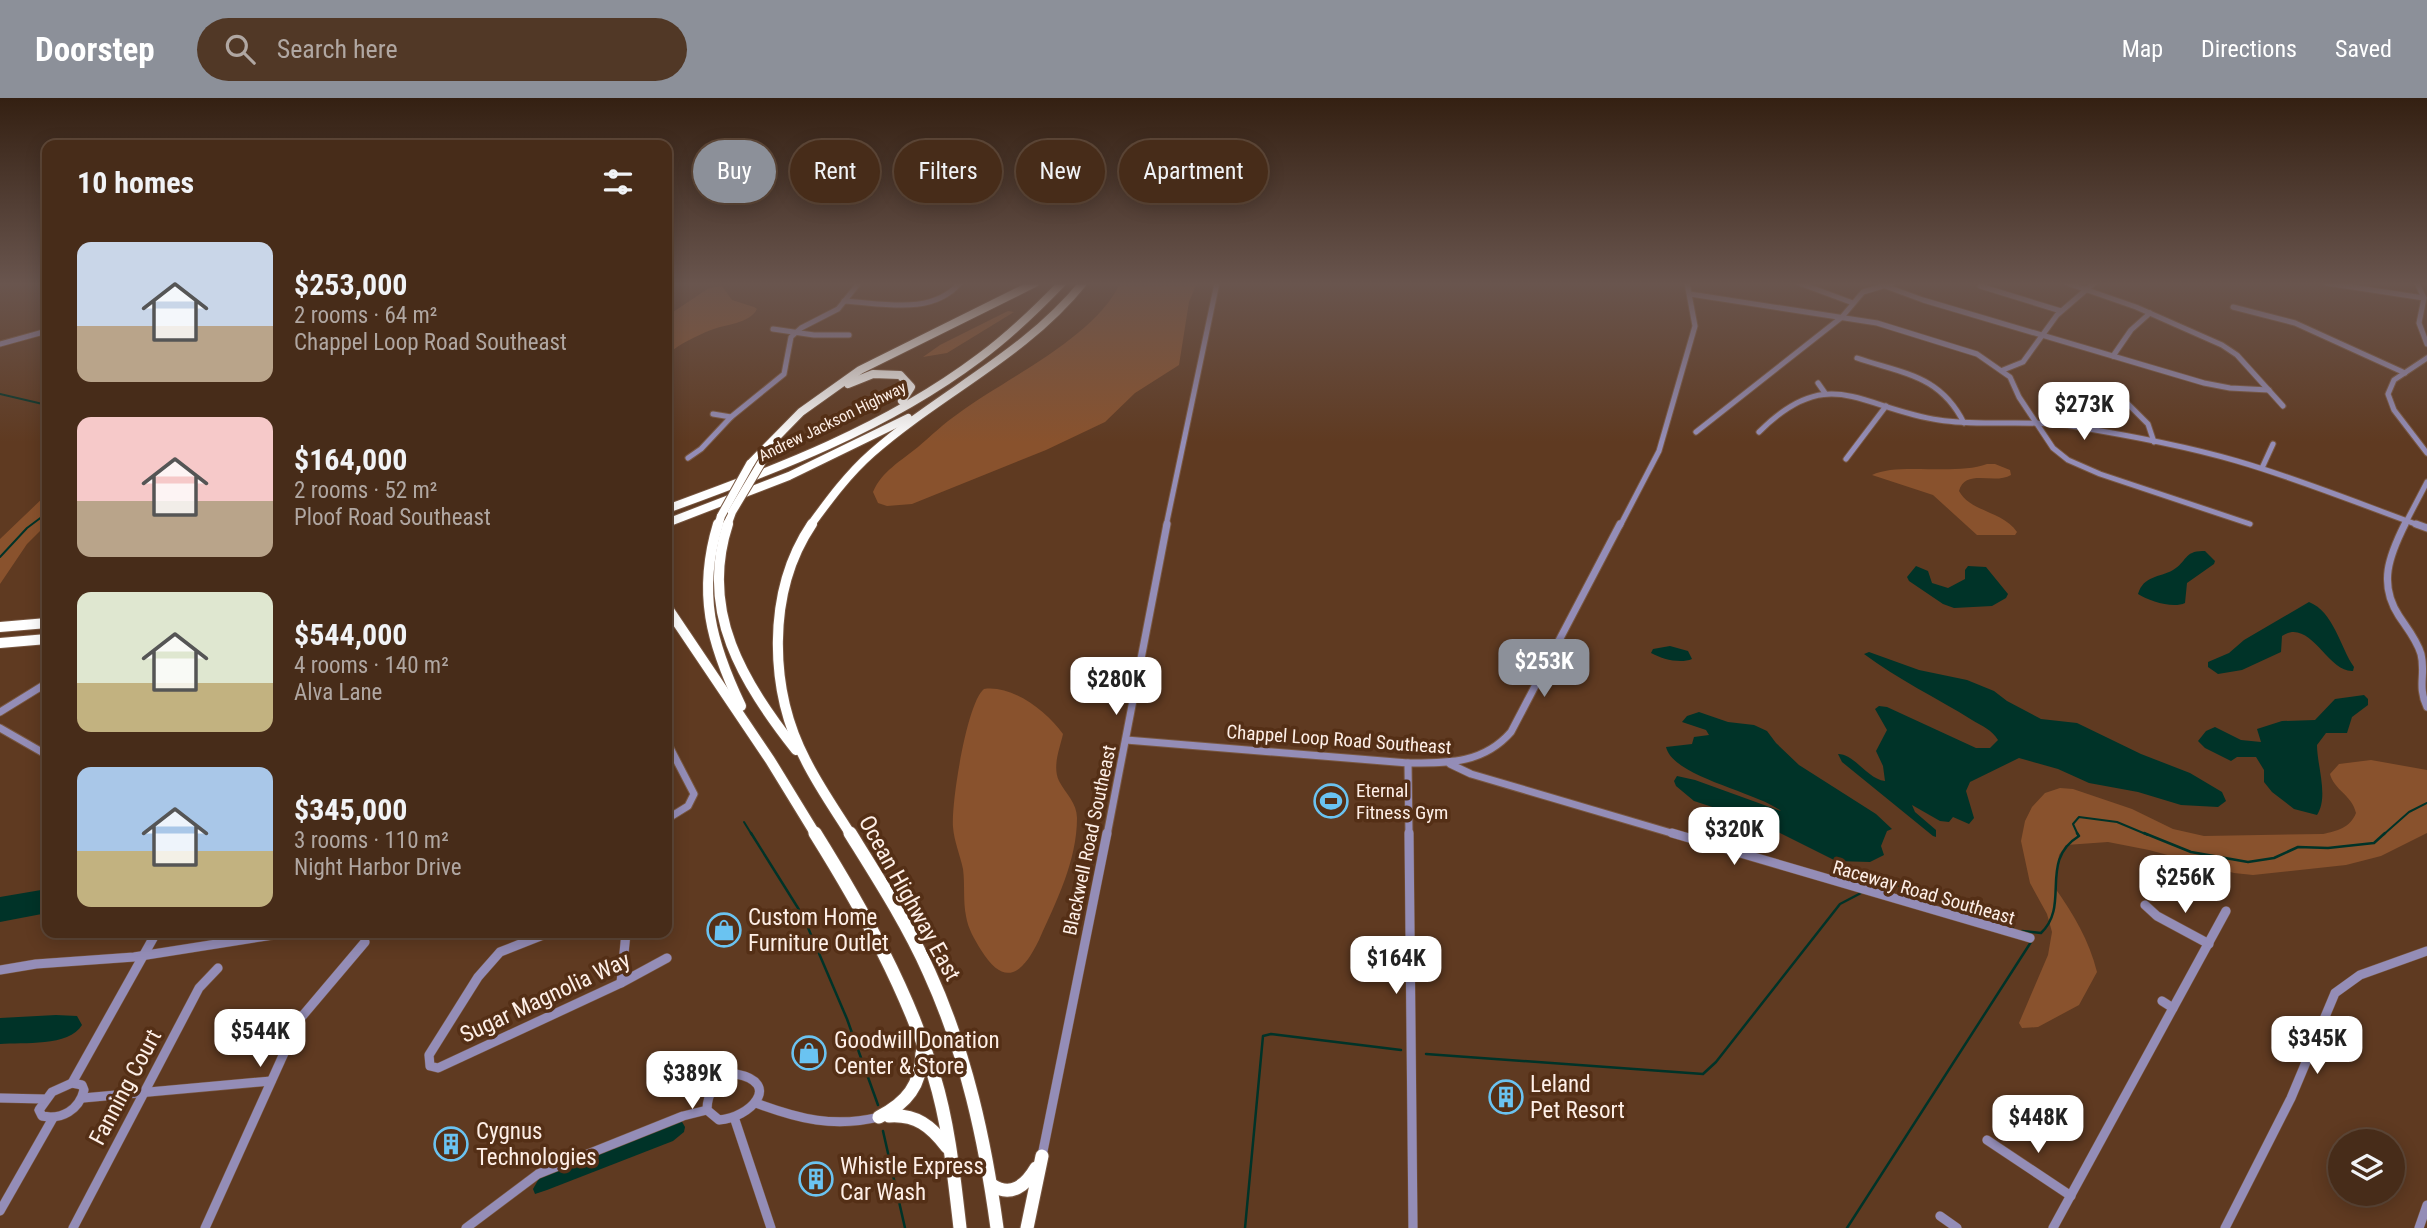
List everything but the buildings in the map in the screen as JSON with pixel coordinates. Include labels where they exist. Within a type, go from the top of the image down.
[{"type":"highway","points":[[757,740],[720,663],[708,621],[708,562],[727,514],[750,464],[790,421],[856,372],[927,336]]},
{"type":"highway","name":"Andrew Jackson Highway","points":[[672,507],[794,460],[860,428],[932,388],[1006,336]]},
{"type":"highway","points":[[805,760],[784,705],[776,650],[783,592],[798,549],[829,498],[863,460],[896,433],[988,369],[1028,336]]},
{"type":"highway","name":"Andrew Jackson Highway","points":[[672,521],[755,490],[832,456],[903,420],[988,369]]},
{"type":"highway","points":[[805,760],[778,728],[743,670],[720,620],[716,594],[717,566],[727,514],[763,460],[811,411],[852,381],[884,373],[901,375],[909,380],[911,391],[905,398],[860,428]]},
{"type":"highway","points":[[672,614],[757,740],[864,915],[897,977],[934,1076],[951,1152],[960,1228]]},
{"type":"highway","points":[[0,627],[42,623]]},
{"type":"highway","points":[[0,643],[42,639]]},
{"type":"highway","name":"Ocean Highway East","points":[[805,760],[906,927],[929,973],[966,1072],[992,1185],[997,1228]]},
{"type":"highway","points":[[879,1117],[902,1105],[918,1085],[922,1040]]},
{"type":"highway","points":[[879,1117],[893,1115],[919,1118],[931,1127],[951,1152]]},
{"type":"highway","points":[[992,1185],[1003,1192],[1014,1191],[1030,1178],[1042,1156]]},
{"type":"highway","points":[[1027,1228],[1042,1156]]},
{"type":"street","points":[[0,344],[30,336]]},
{"type":"street","points":[[688,458],[701,449],[731,417],[784,374],[788,364],[788,344],[793,336]]},
{"type":"street","name":"Blackwell Road Southeast","points":[[1042,1156],[1206,336]]},
{"type":"street","name":"Chappel Loop Road Southeast","points":[[1126,740],[1408,763],[1449,764],[1488,753],[1511,732],[1647,476],[1667,428],[1694,336]]},
{"type":"street","points":[[1696,432],[1818,336]]},
{"type":"street","points":[[1919,336],[1967,350],[2003,370],[2010,377],[2019,397],[2053,448],[2078,465],[2250,524]]},
{"type":"street","points":[[2003,370],[2023,362],[2041,336]]},
{"type":"street","points":[[2044,336],[2222,387],[2269,390]]},
{"type":"street","points":[[2113,356],[2127,336]]},
{"type":"street","points":[[2199,336],[2228,349],[2283,406]]},
{"type":"street","points":[[2323,336],[2405,373]]},
{"type":"street","points":[[1857,358],[1932,383],[1954,403],[1964,423]]},
{"type":"street","points":[[2427,358],[2391,383],[2388,398],[2427,453]]},
{"type":"street","points":[[2182,376],[2186,369]]},
{"type":"street","points":[[1818,383],[1825,394]]},
{"type":"street","points":[[1759,432],[1792,403],[1803,397],[1825,394],[1844,395],[1929,418],[1964,423],[2035,421],[2214,454],[2262,468],[2427,528]]},
{"type":"street","points":[[2125,401],[2148,424],[2154,442]]},
{"type":"street","points":[[1846,459],[1885,406]]},
{"type":"street","points":[[712,414],[731,417]]},
{"type":"street","points":[[2262,468],[2273,444]]},
{"type":"street","points":[[2427,482],[2395,546],[2385,585],[2390,601],[2407,623],[2420,652],[2423,663],[2418,686],[2427,707]]},
{"type":"street","points":[[0,712],[42,686]]},
{"type":"street","points":[[0,728],[42,752]]},
{"type":"street","points":[[672,752],[694,794],[688,806],[672,816]]},
{"type":"street","points":[[1408,763],[1413,1228]]},
{"type":"street","name":"Raceway Road Southeast","points":[[1449,764],[1471,774],[2030,938]]},
{"type":"street","points":[[2145,905],[2157,916],[2209,944]]},
{"type":"street","points":[[2053,1228],[2226,911]]},
{"type":"street","points":[[72,1083],[153,938]]},
{"type":"street","points":[[0,970],[36,964],[144,956],[237,938]]},
{"type":"street","name":"Sugar Magnolia Way","points":[[535,938],[500,952],[478,977],[429,1055],[430,1066],[438,1068],[621,983],[667,958]]},
{"type":"street","points":[[621,983],[626,938]]},
{"type":"street","points":[[205,1228],[304,1012],[365,942]]},
{"type":"street","points":[[2225,1228],[2291,1098],[2335,993],[2360,975],[2427,951]]},
{"type":"street","name":"Fanning Court","points":[[74,1228],[199,988],[218,968]]},
{"type":"street","points":[[2162,1001],[2173,1008]]},
{"type":"street","points":[[736,1074],[745,1074],[756,1080],[759,1087],[756,1103],[744,1116],[735,1120],[719,1120],[707,1110],[706,1100],[718,1082],[736,1074]]},
{"type":"street","points":[[83,1098],[271,1081]]},
{"type":"street","points":[[0,1098],[44,1098],[72,1083],[82,1085],[85,1090],[83,1098],[72,1110],[53,1118],[40,1115],[44,1098]]},
{"type":"street","points":[[756,1103],[803,1120],[827,1125],[852,1125],[879,1117]]},
{"type":"street","points":[[466,1228],[538,1174],[683,1115],[707,1110]]},
{"type":"street","points":[[0,1212],[53,1118]]},
{"type":"street","points":[[735,1120],[771,1228]]},
{"type":"street","points":[[1987,1140],[2071,1196]]},
{"type":"street","points":[[2419,1228],[2427,1205]]},
{"type":"street","points":[[1940,1216],[1957,1228]]},
{"type":"shaded area","points":[[672,336],[699,336],[694,338],[672,351]]},
{"type":"shaded area","points":[[959,336],[975,336],[947,353],[923,357]]},
{"type":"shaded area","points":[[1075,336],[1184,336],[1179,365],[1135,393],[1105,422],[1046,450],[912,504],[887,506],[878,503],[873,492],[881,478],[892,467],[953,417]]},
{"type":"shaded area","points":[[1987,464],[2010,470],[2011,475],[2004,478],[1967,480],[1959,491],[1971,503],[2011,525],[2017,532],[2015,535],[1977,535],[1933,495],[1872,475],[1896,469],[1959,469]]},
{"type":"shaded area","points":[[42,499],[42,529],[27,544],[0,584],[0,539]]},
{"type":"shaded area","points":[[984,689],[1007,691],[1029,702],[1063,734],[1057,757],[1057,775],[1077,813],[1076,834],[1069,865],[1039,940],[1020,968],[1006,973],[990,962],[968,925],[963,869],[953,827],[957,776],[966,732]]},
{"type":"shaded area","points":[[2371,760],[2427,770],[2427,833],[2381,856],[2346,865],[2253,875],[2234,873],[2108,842],[2066,845],[2059,855],[2055,888],[2080,928],[2097,972],[2079,1005],[2038,1027],[2022,1028],[2019,1023],[2048,955],[2052,932],[2047,914],[2030,883],[2021,841],[2025,821],[2032,807],[2045,793],[2060,788],[2073,789],[2132,809],[2173,829],[2204,836],[2323,834],[2347,825],[2356,813],[2330,774],[2339,764]]},
{"type":"water","points":[[2205,551],[2215,561],[2214,564],[2187,583],[2185,603],[2161,603],[2138,594],[2148,580],[2178,567],[2189,554]]},
{"type":"water","points":[[1916,566],[1928,571],[1932,583],[1948,588],[1965,579],[1968,566],[1986,567],[2008,594],[1992,606],[1954,608],[1943,604],[1909,581],[1907,577]]},
{"type":"water","points":[[2309,602],[2318,607],[2331,622],[2354,667],[2353,671],[2335,664],[2310,639],[2292,632],[2282,636],[2281,652],[2242,670],[2218,674],[2208,667],[2208,662],[2229,653],[2244,640]]},
{"type":"water","points":[[1670,646],[1688,651],[1692,659],[1671,660],[1651,653],[1653,649]]},
{"type":"water","points":[[1869,652],[1919,670],[1967,680],[1994,691],[2041,719],[2077,723],[2141,754],[2190,773],[2222,792],[2226,801],[2218,807],[2181,805],[2138,792],[2089,783],[2058,769],[2019,758],[1970,782],[1966,791],[1974,818],[1969,824],[1953,817],[1949,822],[1940,821],[1912,805],[1915,812],[1936,830],[1936,837],[1933,836],[1842,762],[1838,754],[1850,758],[1872,776],[1885,781],[1883,766],[1876,751],[1887,730],[1875,709],[1879,706],[1887,707],[1976,748],[1990,748],[1998,740],[1986,729],[1864,654]]},
{"type":"water","points":[[2364,695],[2368,699],[2368,705],[2352,717],[2347,733],[2326,733],[2317,745],[2322,799],[2317,815],[2294,809],[2272,792],[2264,782],[2264,770],[2256,757],[2237,757],[2231,761],[2205,748],[2198,741],[2206,731],[2215,727],[2241,740],[2261,742],[2257,729],[2282,721],[2315,720],[2335,699]]},
{"type":"water","points":[[1699,712],[1728,722],[1754,725],[1767,731],[1799,765],[1876,814],[1892,829],[1887,831],[1881,846],[1884,855],[1870,862],[1836,861],[1758,822],[1694,801],[1676,786],[1674,781],[1677,776],[1781,811],[1699,775],[1672,758],[1666,747],[1692,744],[1694,737],[1709,735],[1706,730],[1682,722],[1687,716]]},
{"type":"water","points":[[42,890],[42,914],[0,922],[0,897]]},
{"type":"water","points":[[77,1016],[82,1025],[76,1032],[56,1040],[0,1044],[0,1018]]},
{"type":"water","points":[[681,1120],[685,1127],[684,1132],[673,1141],[535,1194],[533,1189],[541,1175]]},
{"type":"waterway","points":[[0,394],[42,404]]},
{"type":"waterway","points":[[0,557],[27,528],[42,517]]},
{"type":"waterway","points":[[2383,835],[2409,812],[2427,803]]},
{"type":"waterway","points":[[2077,833],[2073,824],[2079,817],[2117,822],[2148,835]]},
{"type":"waterway","points":[[744,822],[752,835]]},
{"type":"waterway","points":[[751,833],[803,916],[847,1019],[878,1105]]},
{"type":"waterway","points":[[2022,931],[2041,933],[2050,922],[2060,858],[2067,846],[2079,836],[2077,833]]},
{"type":"waterway","points":[[2144,833],[2191,852],[2248,862],[2274,858],[2298,847],[2328,848],[2374,843],[2385,833]]},
{"type":"waterway","points":[[1892,893],[1894,885],[1911,888],[1955,910],[1984,912],[2013,928]]},
{"type":"waterway","points":[[1426,1054],[1703,1074],[1716,1062],[1840,904],[1861,893]]},
{"type":"waterway","points":[[1847,1228],[2031,942]]},
{"type":"waterway","points":[[1245,1228],[1263,1036],[1271,1034],[1401,1050]]},
{"type":"waterway","points":[[883,1131],[905,1228]]},
{"type":"place","name":"Eternal Fitness Gym","points":[[1331,801]]},
{"type":"place","name":"Custom Home Furniture Outlet","points":[[724,930]]},
{"type":"place","name":"Goodwill Donation Center & Store","points":[[809,1053]]},
{"type":"place","name":"Leland Pet Resort","points":[[1506,1097]]},
{"type":"place","name":"Cygnus Technologies","points":[[451,1144]]},
{"type":"place","name":"Whistle Express Car Wash","points":[[816,1179]]}]
